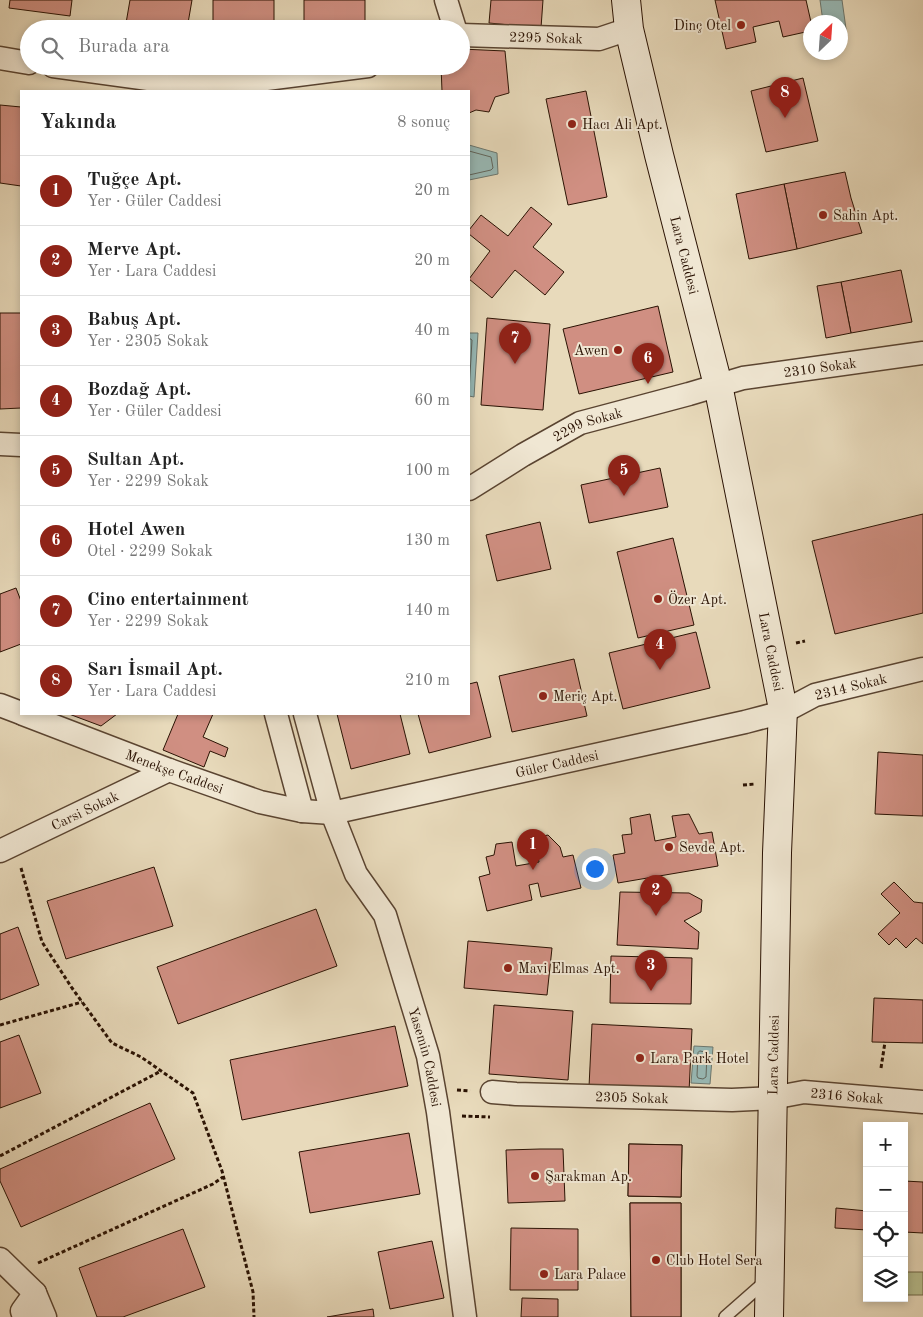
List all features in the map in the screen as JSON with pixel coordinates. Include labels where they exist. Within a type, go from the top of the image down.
[{"type":"street","points":[[446,0],[452,20]]},
{"type":"street","name":"Lara Caddesi","points":[[626,0],[629,29],[661,165],[718,385],[783,712],[777,853],[770,1317]]},
{"type":"street","name":"2295 Sokak","points":[[470,34],[599,39],[629,29]]},
{"type":"street","points":[[0,58],[20,61]]},
{"type":"street","points":[[119,75],[229,88],[311,75]]},
{"type":"street","name":"2310 Sokak","points":[[718,385],[742,378],[923,353]]},
{"type":"street","name":"2299 Sokak","points":[[470,488],[523,455],[580,423],[718,385]]},
{"type":"street","points":[[0,444],[20,444]]},
{"type":"street","name":"2314 Sokak","points":[[783,712],[815,695],[923,669]]},
{"type":"street","name":"Menekşe Caddesi","points":[[0,705],[20,713]]},
{"type":"street","name":"Güler Caddesi","points":[[332,813],[488,780],[783,712]]},
{"type":"street","name":"Menekşe Caddesi","points":[[25,715],[169,770],[260,802],[302,811],[332,813]]},
{"type":"street","points":[[276,715],[302,811]]},
{"type":"street","name":"Yasemin Caddesi","points":[[305,715],[332,813],[356,874],[385,915],[428,1056],[444,1152],[465,1317]]},
{"type":"street","name":"Carsi Sokak","points":[[7,848],[169,770]]},
{"type":"street","name":"2305 Sokak","points":[[492,1092],[732,1100],[772,1098]]},
{"type":"street","name":"2316 Sokak","points":[[772,1098],[804,1092],[923,1102]]},
{"type":"street","points":[[8,1267],[35,1293],[46,1317]]},
{"type":"street","points":[[24,1317],[22,1311],[35,1293]]},
{"type":"lane","points":[[725,1317],[771,1277]]},
{"type":"path","points":[[7,848],[42,942],[112,1043],[141,1057],[193,1093],[223,1177],[253,1292],[254,1317]]},
{"type":"path","points":[[0,1025],[82,1002]]},
{"type":"path","points":[[881,1068],[885,1042]]},
{"type":"path","points":[[0,1156],[161,1071]]},
{"type":"path","points":[[8,1267],[212,1184],[223,1177]]},
{"type":"green space","points":[[908,1272],[923,1272],[923,1295],[908,1295]]},
{"type":"water","points":[[820,0],[842,0],[844,15],[822,15]]},
{"type":"water","points":[[470,145],[497,153],[498,174],[470,180]]},
{"type":"water","points":[[470,333],[478,333],[474,397],[470,396]]},
{"type":"water","points":[[694,1046],[713,1047],[710,1084],[691,1083]]},
{"type":"building","points":[[10,0],[72,0],[70,16],[9,8]]},
{"type":"building","points":[[130,0],[192,0],[189,20],[127,20]]},
{"type":"building","points":[[213,0],[274,0],[274,20],[213,20]]},
{"type":"building","points":[[304,0],[365,0],[365,20],[304,20]]},
{"type":"building","points":[[491,0],[543,0],[541,28],[489,23]]},
{"type":"building","name":"Dinç Otel","points":[[715,0],[806,0],[809,15],[803,15],[803,33],[783,37],[779,21],[753,27],[756,42],[726,49]]},
{"type":"building","points":[[470,49],[505,51],[509,93],[495,97],[489,112],[476,110],[470,113],[470,90],[442,90],[441,75],[470,75]]},
{"type":"building","points":[[803,78],[818,141],[766,152],[751,91]]},
{"type":"building","name":"Hacı Ali Apt.","points":[[586,91],[607,197],[568,205],[546,99]]},
{"type":"building","points":[[0,105],[20,107],[20,186],[0,183]]},
{"type":"building","name":"Sahin Apt.","points":[[845,172],[862,233],[797,249],[784,184]]},
{"type":"building","points":[[784,184],[797,249],[749,259],[736,194]]},
{"type":"building","points":[[531,207],[552,224],[533,247],[564,272],[545,295],[515,270],[492,298],[470,280],[490,251],[470,235],[470,229],[481,215],[508,236]]},
{"type":"building","points":[[901,270],[912,322],[851,333],[841,282]]},
{"type":"building","points":[[841,282],[851,333],[826,338],[817,286]]},
{"type":"building","name":"Awen","points":[[658,306],[673,372],[579,394],[563,329]]},
{"type":"building","points":[[0,313],[20,313],[20,408],[0,409]]},
{"type":"building","points":[[487,318],[550,324],[543,410],[481,405]]},
{"type":"building","points":[[660,468],[668,507],[589,523],[581,485]]},
{"type":"building","points":[[923,514],[923,613],[835,634],[812,541]]},
{"type":"building","points":[[540,522],[551,569],[497,581],[486,535]]},
{"type":"building","name":"Özer Apt.","points":[[673,538],[694,625],[638,638],[617,552]]},
{"type":"building","points":[[16,588],[20,598],[20,644],[0,652],[0,594]]},
{"type":"building","points":[[696,632],[710,688],[623,709],[609,653]]},
{"type":"building","name":"Meriç Apt.","points":[[574,659],[587,716],[512,732],[499,676]]},
{"type":"building","points":[[477,682],[491,737],[429,753],[418,715],[470,715],[470,684]]},
{"type":"building","points":[[72,715],[116,715],[101,726]]},
{"type":"building","points":[[178,715],[213,715],[203,737],[228,748],[225,757],[210,751],[204,767],[163,750]]},
{"type":"building","points":[[337,715],[400,715],[410,754],[351,769]]},
{"type":"building","points":[[878,752],[923,755],[923,816],[875,814]]},
{"type":"building","name":"Sevde Apt.","points":[[650,814],[655,841],[676,837],[672,816],[689,814],[699,834],[712,832],[718,866],[618,883],[613,855],[625,853],[622,835],[632,834],[630,818]]},
{"type":"building","points":[[548,835],[560,847],[563,857],[573,855],[581,888],[541,897],[538,883],[529,885],[532,900],[487,911],[479,877],[490,874],[486,857],[494,855],[496,844],[512,842],[516,866],[539,862],[534,838]]},
{"type":"building","points":[[154,867],[173,926],[66,959],[47,901]]},
{"type":"building","points":[[894,882],[914,902],[923,903],[923,944],[916,938],[906,948],[896,938],[889,945],[878,934],[900,913],[881,894]]},
{"type":"building","points":[[620,892],[689,893],[702,900],[701,912],[684,921],[699,932],[698,949],[617,945]]},
{"type":"building","points":[[316,909],[337,966],[178,1024],[157,967]]},
{"type":"building","points":[[18,927],[39,985],[0,1000],[0,934]]},
{"type":"building","name":"Mavi Elmas Apt.","points":[[468,941],[552,948],[547,995],[464,988]]},
{"type":"building","points":[[611,956],[692,958],[691,1004],[610,1003]]},
{"type":"building","points":[[874,998],[923,1000],[923,1043],[872,1042]]},
{"type":"building","points":[[494,1005],[573,1011],[568,1080],[489,1074]]},
{"type":"building","name":"Lara Park Hotel","points":[[592,1024],[692,1029],[689,1092],[589,1087]]},
{"type":"building","points":[[395,1026],[408,1086],[242,1120],[230,1060]]},
{"type":"building","points":[[19,1035],[41,1093],[0,1108],[0,1042]]},
{"type":"building","points":[[150,1103],[175,1159],[21,1227],[0,1181],[0,1169]]},
{"type":"building","points":[[409,1133],[420,1194],[310,1213],[299,1152]]},
{"type":"building","points":[[629,1144],[682,1145],[681,1197],[628,1196]]},
{"type":"building","points":[[629,1144],[682,1145],[681,1197],[628,1196]]},
{"type":"building","name":"Şarakman Ap.","points":[[563,1149],[565,1201],[508,1203],[506,1150]]},
{"type":"building","points":[[908,1181],[923,1182],[923,1233],[908,1232]]},
{"type":"building","name":"Club Hotel Sera","points":[[630,1203],[681,1203],[681,1317],[631,1317]]},
{"type":"building","name":"Club Hotel Sera","points":[[630,1203],[681,1203],[681,1317],[631,1317]]},
{"type":"building","points":[[836,1208],[863,1211],[863,1230],[835,1228]]},
{"type":"building","name":"Lara Palace","points":[[511,1228],[578,1229],[578,1290],[510,1290]]},
{"type":"building","points":[[183,1229],[205,1287],[123,1317],[97,1317],[79,1268]]},
{"type":"building","points":[[432,1241],[444,1298],[390,1309],[378,1252]]},
{"type":"building","points":[[522,1298],[558,1299],[558,1317],[521,1317]]},
{"type":"building","points":[[373,1309],[374,1317],[327,1317]]},
{"type":"place","name":"Dinç Otel","points":[[741,25]]},
{"type":"place","name":"Sarı İsmail Apt.","points":[[785,118]]},
{"type":"place","name":"Hacı Ali Apt.","points":[[572,124]]},
{"type":"place","name":"Sahin Apt.","points":[[823,215]]},
{"type":"place","name":"Awen","points":[[618,350]]},
{"type":"place","name":"Cino entertainment","points":[[515,364]]},
{"type":"place","name":"Hotel Awen","points":[[648,384]]},
{"type":"place","name":"Sultan Apt.","points":[[624,496]]},
{"type":"place","name":"Özer Apt.","points":[[658,599]]},
{"type":"place","name":"Bozdağ Apt.","points":[[660,670]]},
{"type":"place","name":"Meriç Apt.","points":[[543,696]]},
{"type":"place","name":"Sevde Apt.","points":[[669,847]]},
{"type":"place","name":"Tuğçe Apt.","points":[[533,870]]},
{"type":"place","name":"Merve Apt.","points":[[656,916]]},
{"type":"place","name":"Mavi Elmas Apt.","points":[[508,968]]},
{"type":"place","name":"Babuş Apt.","points":[[651,991]]},
{"type":"place","name":"Lara Park Hotel","points":[[640,1058]]},
{"type":"place","name":"Şarakman Ap.","points":[[535,1176]]},
{"type":"place","name":"Club Hotel Sera","points":[[656,1260]]},
{"type":"place","name":"Lara Palace","points":[[544,1274]]}]
